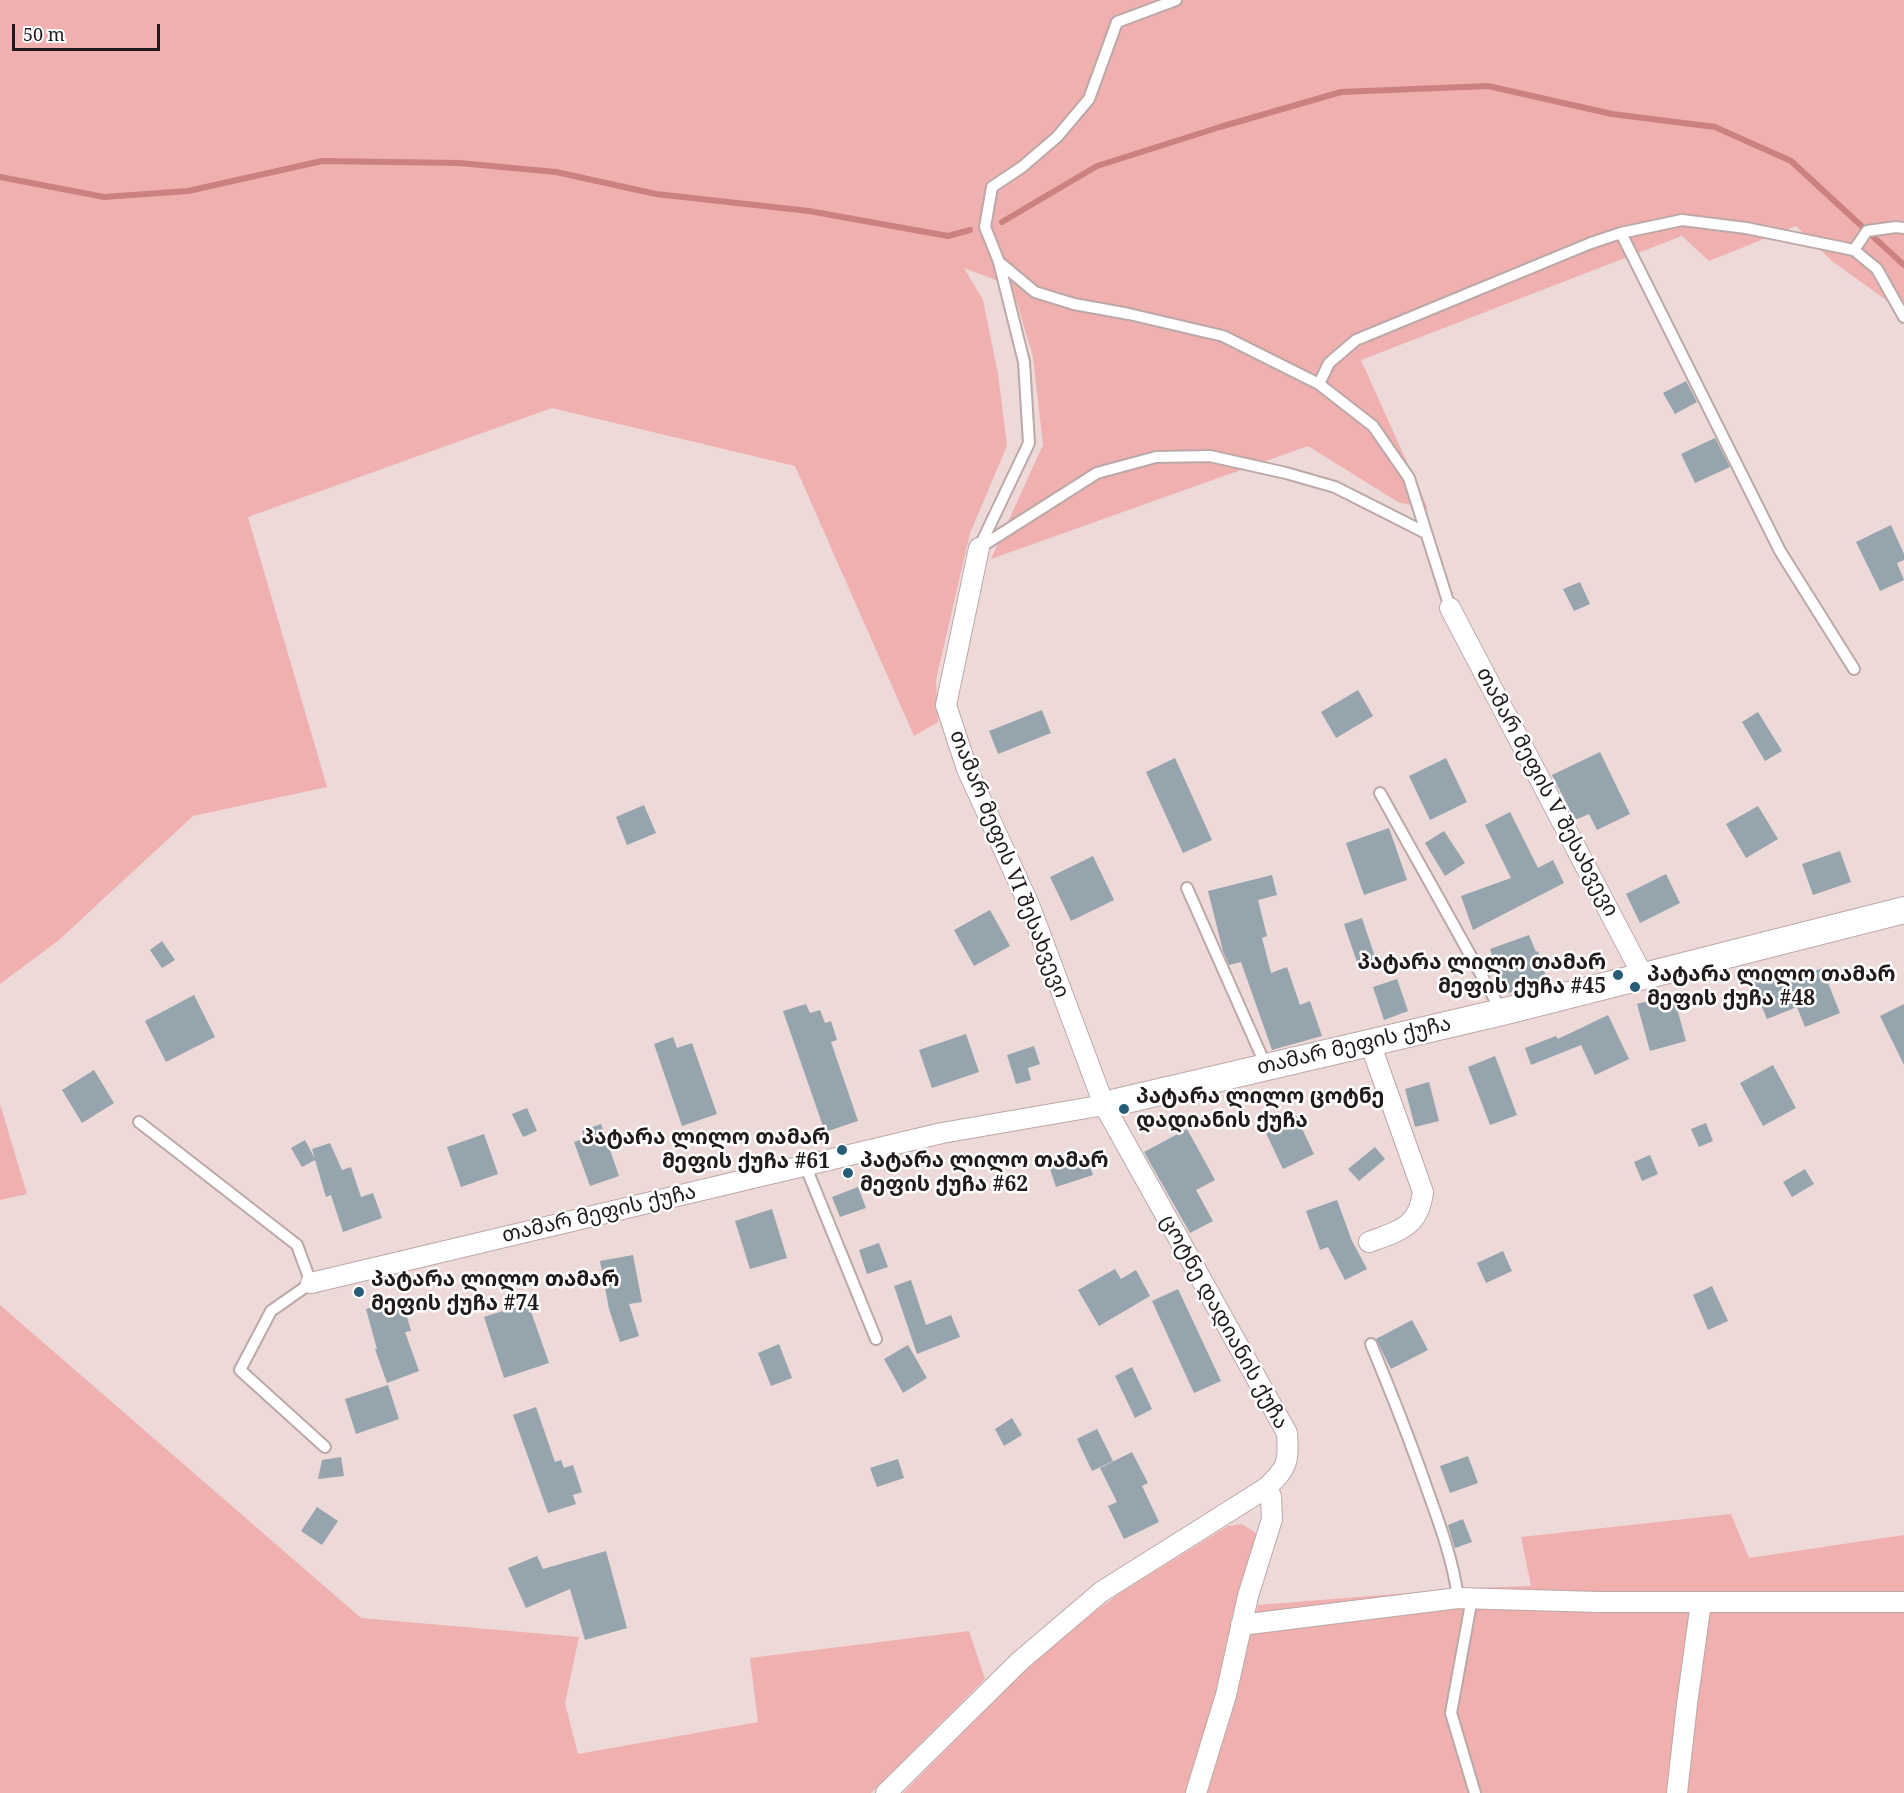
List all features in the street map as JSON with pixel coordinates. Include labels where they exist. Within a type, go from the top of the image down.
[{"type":"street","name":"თამარ მეფის VI შესახვევი","points":[[979,548],[946,705],[967,769],[1030,908],[1104,1105]]},
{"type":"street","name":"თამარ მეფის V შესახვევი","points":[[1450,608],[1643,976]]},
{"type":"street","name":"თამარ მეფის ქუჩა","points":[[311,1283],[942,1133],[1104,1105],[1370,1043],[1502,1012],[1904,910]]},
{"type":"street","points":[[1369,1242],[1407,1226],[1421,1207],[1423,1192],[1370,1043]]},
{"type":"street","name":"ცოტნე დადიანის ქუჩა","points":[[886,1793],[1020,1661],[1101,1592],[1266,1488],[1281,1473],[1288,1457],[1287,1434],[1104,1105]]},
{"type":"street","points":[[1196,1793],[1226,1695],[1248,1596],[1272,1519],[1271,1496],[1266,1488]]},
{"type":"street","points":[[1241,1625],[1465,1598],[1599,1602],[1904,1602]]},
{"type":"street","points":[[1677,1793],[1701,1602]]},
{"type":"lane","points":[[979,548],[1029,443],[1024,362],[999,262],[985,227],[992,187],[1022,167],[1056,137],[1089,99],[1117,21],[1176,0]]},
{"type":"lane","points":[[1318,384],[1329,363],[1356,340],[1591,243],[1621,233],[1682,220],[1746,228],[1854,250],[1877,269],[1904,316]]},
{"type":"lane","points":[[1854,250],[1867,231],[1896,226],[1904,228]]},
{"type":"lane","points":[[1621,233],[1780,551],[1854,669]]},
{"type":"lane","points":[[999,262],[1035,292],[1074,304],[1223,336],[1318,384],[1373,426],[1409,478],[1450,608]]},
{"type":"lane","points":[[979,548],[1097,473],[1156,457],[1210,456],[1335,487],[1426,533]]},
{"type":"lane","points":[[1380,793],[1502,1012]]},
{"type":"lane","points":[[1187,888],[1266,1066]]},
{"type":"lane","points":[[139,1122],[297,1245],[311,1283],[271,1311],[240,1370],[325,1447]]},
{"type":"lane","points":[[805,1166],[876,1339]]},
{"type":"lane","points":[[1371,1344],[1405,1427],[1465,1598],[1451,1713],[1476,1793]]},
{"type":"shaded area","points":[[0,0],[1904,0],[1904,313],[1832,261],[1796,226],[1709,261],[1682,236],[1361,360],[1428,509],[1398,502],[1308,446],[991,559],[1043,445],[1033,357],[1012,286],[964,268],[983,300],[998,374],[1007,446],[970,533],[936,680],[938,722],[914,736],[795,466],[552,408],[248,517],[327,787],[193,816],[59,940],[0,984]]},
{"type":"shaded area","points":[[0,1104],[27,1194],[0,1200]]},
{"type":"shaded area","points":[[0,1305],[361,1618],[579,1637],[565,1703],[578,1754],[758,1722],[750,1658],[969,1631],[985,1679],[871,1793],[0,1793]]},
{"type":"shaded area","points":[[1731,1514],[1749,1558],[1904,1535],[1904,1793],[1207,1793],[1258,1605],[1470,1588],[1531,1586],[1521,1537]]},
{"type":"shaded area","points":[[1242,1524],[1256,1533],[1257,1542],[1191,1793],[903,1793],[1054,1641],[1123,1591],[1228,1526]]},
{"type":"building","points":[[1686,381],[1697,402],[1675,414],[1663,393]]},
{"type":"building","points":[[1715,438],[1730,467],[1695,483],[1681,454]]},
{"type":"building","points":[[1891,525],[1904,554],[1904,560],[1897,563],[1904,580],[1880,591],[1856,542]]},
{"type":"building","points":[[1580,582],[1590,604],[1574,611],[1563,589]]},
{"type":"building","points":[[1358,690],[1373,716],[1336,738],[1321,712]]},
{"type":"building","points":[[1042,710],[1051,733],[998,754],[989,731]]},
{"type":"building","points":[[1758,712],[1782,751],[1765,761],[1742,722]]},
{"type":"building","points":[[1600,752],[1630,814],[1597,830],[1589,814],[1575,820],[1552,775]]},
{"type":"building","points":[[1175,758],[1212,840],[1183,853],[1146,772]]},
{"type":"building","points":[[1446,758],[1467,802],[1430,820],[1409,776]]},
{"type":"building","points":[[644,805],[656,833],[627,845],[616,817]]},
{"type":"building","points":[[1758,806],[1778,839],[1746,858],[1726,824]]},
{"type":"building","points":[[1510,812],[1538,868],[1553,860],[1564,883],[1473,930],[1461,896],[1511,878],[1485,825]]},
{"type":"building","points":[[1389,828],[1407,880],[1364,895],[1346,843]]},
{"type":"building","points":[[1444,831],[1465,863],[1445,876],[1425,843]]},
{"type":"building","points":[[1840,851],[1851,882],[1813,895],[1802,864]]},
{"type":"building","points":[[1093,856],[1114,900],[1071,921],[1050,877]]},
{"type":"building","points":[[1666,874],[1680,903],[1640,923],[1626,894]]},
{"type":"building","points":[[1272,875],[1277,895],[1258,900],[1267,936],[1262,938],[1271,973],[1287,967],[1300,1005],[1310,1001],[1322,1036],[1272,1050],[1241,962],[1229,965],[1223,951],[1208,891]]},
{"type":"building","points":[[990,910],[1010,946],[974,966],[954,930]]},
{"type":"building","points":[[1362,918],[1378,966],[1360,971],[1344,924]]},
{"type":"building","points":[[1529,935],[1536,952],[1538,951],[1547,979],[1506,994],[1490,949]]},
{"type":"building","points":[[162,941],[175,960],[162,968],[150,950]]},
{"type":"building","points":[[1822,968],[1840,1013],[1805,1027],[1797,1007],[1767,1019],[1751,980],[1774,971],[1780,985]]},
{"type":"building","points":[[1397,979],[1408,1011],[1384,1020],[1373,987]]},
{"type":"building","points":[[1673,994],[1686,1041],[1650,1051],[1637,1004]]},
{"type":"building","points":[[194,995],[215,1037],[166,1062],[145,1021]]},
{"type":"building","points":[[806,1004],[810,1013],[820,1010],[825,1023],[831,1021],[837,1040],[831,1042],[858,1121],[825,1132],[783,1011]]},
{"type":"building","points":[[1904,1004],[1904,1065],[1880,1016]]},
{"type":"building","points":[[1608,1015],[1629,1059],[1595,1075],[1581,1045],[1531,1065],[1525,1048],[1556,1036],[1558,1039]]},
{"type":"building","points":[[966,1034],[979,1072],[932,1088],[919,1050]]},
{"type":"building","points":[[673,1037],[677,1048],[692,1043],[717,1114],[682,1126],[654,1044]]},
{"type":"building","points":[[1034,1046],[1040,1064],[1028,1068],[1031,1080],[1016,1084],[1007,1055]]},
{"type":"building","points":[[1495,1056],[1517,1115],[1490,1125],[1468,1067]]},
{"type":"building","points":[[1773,1065],[1796,1108],[1763,1126],[1740,1083]]},
{"type":"building","points":[[94,1070],[114,1103],[82,1123],[62,1090]]},
{"type":"building","points":[[1429,1082],[1439,1121],[1415,1127],[1405,1089]]},
{"type":"building","points":[[527,1108],[537,1131],[523,1137],[512,1114]]},
{"type":"building","points":[[1296,1116],[1314,1154],[1283,1169],[1265,1131]]},
{"type":"building","points":[[1706,1123],[1713,1141],[1699,1147],[1691,1129]]},
{"type":"building","points":[[601,1124],[619,1176],[590,1186],[574,1142],[585,1138],[582,1131]]},
{"type":"building","points":[[1187,1129],[1215,1180],[1196,1190],[1213,1221],[1190,1233],[1144,1152]]},
{"type":"building","points":[[484,1134],[498,1174],[461,1187],[447,1147]]},
{"type":"building","points":[[305,1140],[315,1159],[312,1149],[330,1143],[342,1170],[351,1167],[361,1197],[373,1193],[382,1218],[343,1232],[331,1195],[326,1197],[315,1160],[302,1167],[291,1148]]},
{"type":"building","points":[[1375,1147],[1385,1159],[1359,1181],[1348,1169]]},
{"type":"building","points":[[1086,1154],[1093,1175],[1056,1187],[1049,1166]]},
{"type":"building","points":[[1650,1155],[1658,1174],[1642,1181],[1634,1162]]},
{"type":"building","points":[[1805,1169],[1814,1184],[1792,1197],[1783,1182]]},
{"type":"building","points":[[858,1187],[866,1208],[840,1217],[832,1197]]},
{"type":"building","points":[[1337,1200],[1352,1241],[1367,1269],[1345,1280],[1328,1247],[1320,1250],[1306,1211]]},
{"type":"building","points":[[772,1209],[787,1258],[750,1269],[735,1221]]},
{"type":"building","points":[[879,1243],[888,1267],[867,1274],[859,1250]]},
{"type":"building","points":[[1503,1251],[1512,1271],[1486,1283],[1477,1263]]},
{"type":"building","points":[[633,1255],[642,1302],[629,1304],[639,1336],[620,1342],[609,1309],[600,1261]]},
{"type":"building","points":[[1115,1269],[1121,1279],[1136,1270],[1150,1296],[1099,1326],[1078,1290]]},
{"type":"building","points":[[911,1280],[926,1325],[951,1315],[960,1337],[917,1354],[894,1286]]},
{"type":"building","points":[[1712,1286],[1728,1321],[1708,1330],[1693,1295]]},
{"type":"building","points":[[1178,1289],[1221,1381],[1194,1393],[1152,1301]]},
{"type":"building","points":[[402,1299],[411,1331],[405,1332],[419,1371],[387,1383],[375,1349],[377,1349],[366,1309]]},
{"type":"building","points":[[528,1303],[549,1363],[504,1378],[484,1317]]},
{"type":"building","points":[[1412,1320],[1428,1350],[1391,1369],[1376,1339]]},
{"type":"building","points":[[779,1344],[792,1378],[771,1386],[758,1353]]},
{"type":"building","points":[[908,1345],[927,1378],[903,1393],[884,1359]]},
{"type":"building","points":[[1132,1367],[1152,1409],[1135,1418],[1115,1376]]},
{"type":"building","points":[[388,1385],[399,1419],[356,1434],[345,1399]]},
{"type":"building","points":[[536,1407],[555,1462],[561,1460],[564,1468],[573,1465],[582,1492],[573,1495],[576,1504],[548,1513],[513,1415]]},
{"type":"building","points":[[1012,1418],[1022,1435],[1004,1446],[995,1429]]},
{"type":"building","points":[[1097,1429],[1113,1461],[1092,1471],[1077,1439]]},
{"type":"building","points":[[1132,1452],[1148,1483],[1142,1486],[1159,1522],[1124,1539],[1108,1506],[1117,1502],[1100,1468]]},
{"type":"building","points":[[1468,1456],[1478,1483],[1450,1493],[1440,1466]]},
{"type":"building","points":[[341,1457],[344,1476],[318,1479],[322,1460]]},
{"type":"building","points":[[898,1459],[904,1478],[877,1487],[870,1468]]},
{"type":"building","points":[[317,1507],[338,1521],[322,1545],[301,1531]]},
{"type":"building","points":[[1463,1519],[1472,1542],[1455,1548],[1448,1525]]},
{"type":"building","points":[[606,1551],[627,1628],[585,1640],[570,1589],[526,1608],[508,1568],[537,1556],[543,1569]]},
{"type":"waterway","points":[[1002,222],[1097,166],[1341,92],[1488,86],[1612,114],[1715,127],[1791,161],[1904,265]]},
{"type":"waterway","points":[[0,177],[104,197],[188,191],[322,161],[459,163],[556,172],[656,194],[809,211],[948,236],[970,230]]},
{"type":"place","name":"პატარა ლილო თამარ მეფის ქუჩა #45","points":[[1618,975]]},
{"type":"place","name":"პატარა ლილო თამარ მეფის ქუჩა #48","points":[[1635,987]]},
{"type":"place","name":"პატარა ლილო ცოტნე დადიანის ქუჩა","points":[[1124,1109]]},
{"type":"place","name":"პატარა ლილო თამარ მეფის ქუჩა #61","points":[[842,1150]]},
{"type":"place","name":"პატარა ლილო თამარ მეფის ქუჩა #62","points":[[848,1173]]},
{"type":"place","name":"პატარა ლილო თამარ მეფის ქუჩა #74","points":[[359,1292]]}]
